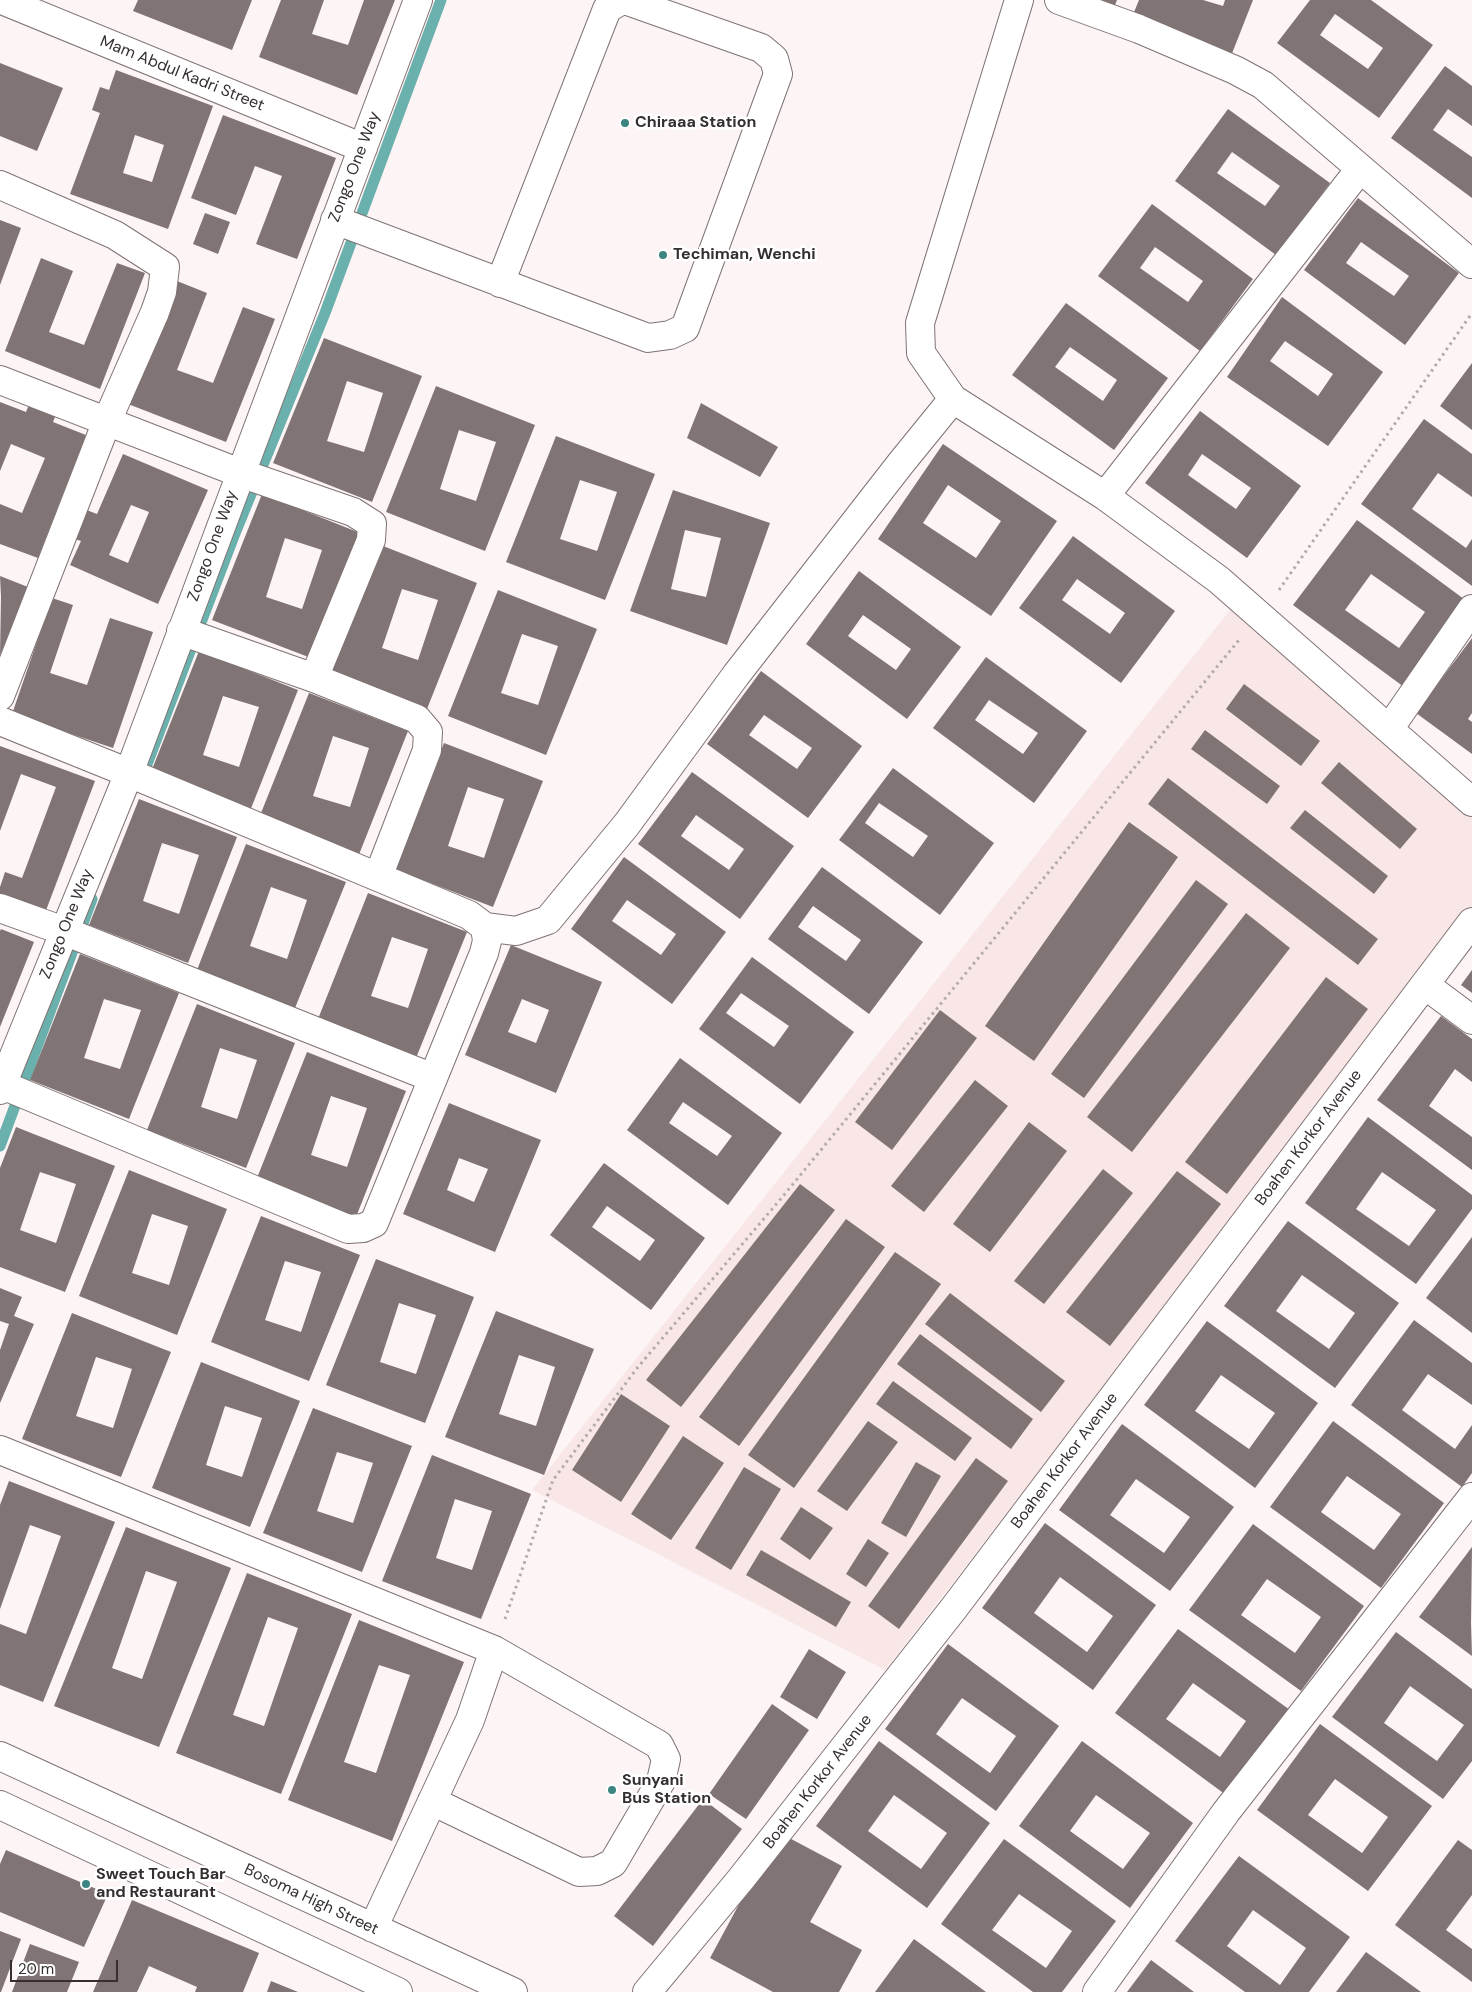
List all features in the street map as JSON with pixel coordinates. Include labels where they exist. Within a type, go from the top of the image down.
[{"type":"street","name":"Mam Abdul Kadri Street","points":[[2,0],[363,148]]},
{"type":"street","name":"Zongo One Way","points":[[1,1086],[129,772],[418,0]]},
{"type":"street","points":[[336,220],[500,283],[648,338],[670,335],[684,328],[778,74],[774,58],[761,48],[623,0],[606,9],[500,283]]},
{"type":"street","points":[[1020,0],[920,323],[921,353],[953,399],[1105,496],[1219,580],[1472,802]]},
{"type":"street","points":[[1059,0],[1139,29],[1235,70],[1263,85],[1472,264]]},
{"type":"street","points":[[1105,496],[1360,168]]},
{"type":"street","points":[[0,185],[115,235],[165,267],[162,292],[155,312],[108,421],[0,696]]},
{"type":"street","points":[[0,380],[240,473],[353,512],[372,524],[371,540],[314,678]]},
{"type":"street","points":[[0,721],[129,772],[469,915],[485,927],[516,931],[548,920],[627,824],[736,675],[901,462],[953,399]]},
{"type":"street","points":[[1388,729],[1472,609]]},
{"type":"street","points":[[181,630],[314,678],[417,719],[428,732],[427,750],[378,877]]},
{"type":"street","points":[[0,908],[64,931],[433,1078]]},
{"type":"street","name":"Boahen Korkor Avenue","points":[[647,1992],[741,1879],[954,1608],[1472,922]]},
{"type":"street","points":[[1,1086],[348,1229],[363,1228],[374,1223],[484,953],[487,941],[485,927]]},
{"type":"street","points":[[1424,985],[1472,1020]]},
{"type":"street","points":[[0,1450],[494,1650],[658,1745],[666,1759],[661,1781],[613,1863],[596,1871],[579,1872],[432,1801]]},
{"type":"street","points":[[1097,1992],[1226,1812],[1472,1497]]},
{"type":"street","points":[[373,1928],[470,1720],[494,1650]]},
{"type":"street","name":"Bosoma High Street","points":[[0,1756],[513,1992]]},
{"type":"street","points":[[0,1805],[398,1992]]},
{"type":"path","points":[[494,1650],[553,1480],[638,1367],[784,1196],[1260,615],[1472,313]]},
{"type":"shaded area","points":[[1249,586],[1472,802],[1472,913],[885,1670],[532,1490]]},
{"type":"building","points":[[138,0],[252,0],[232,50],[133,11]]},
{"type":"building","points":[[281,0],[324,0],[312,34],[348,45],[364,0],[395,0],[357,95],[259,57]]},
{"type":"building","points":[[1087,0],[1117,0],[1113,10]]},
{"type":"building","points":[[1139,0],[1203,0],[1223,6],[1225,0],[1253,0],[1231,56],[1132,17]]},
{"type":"building","points":[[1310,0],[1371,0],[1433,45],[1379,118],[1277,43]],"holes":[[[1335,14],[1383,48],[1368,69],[1320,35]]]},
{"type":"building","points":[[0,63],[63,88],[37,151],[0,136]]},
{"type":"building","points":[[1445,66],[1472,86],[1472,126],[1448,109],[1433,130],[1472,157],[1472,198],[1391,138]]},
{"type":"building","points":[[116,70],[213,106],[168,229],[70,194],[100,113],[92,110],[100,87],[109,90]],"holes":[[[135,135],[164,145],[152,182],[123,173]]]},
{"type":"building","points":[[1228,109],[1330,183],[1276,255],[1175,181]],"holes":[[[1232,152],[1280,186],[1265,206],[1217,173]]]},
{"type":"building","points":[[223,115],[336,158],[297,259],[256,244],[282,176],[255,166],[236,215],[191,198]]},
{"type":"building","points":[[1358,198],[1459,273],[1405,345],[1304,270]],"holes":[[[1361,242],[1409,276],[1394,296],[1346,263]]]},
{"type":"building","points":[[1152,204],[1253,279],[1200,351],[1098,276]],"holes":[[[1155,247],[1203,281],[1188,302],[1140,268]]]},
{"type":"building","points":[[205,213],[230,222],[218,254],[193,244]]},
{"type":"building","points":[[0,220],[21,228],[0,285]]},
{"type":"building","points":[[41,258],[73,271],[49,332],[84,345],[117,263],[145,273],[100,389],[5,351]]},
{"type":"building","points":[[177,281],[207,293],[177,370],[213,383],[243,307],[275,319],[226,442],[128,404]]},
{"type":"building","points":[[1282,297],[1383,372],[1328,446],[1227,377]],"holes":[[[1285,341],[1333,374],[1318,396],[1270,361]]]},
{"type":"building","points":[[1066,303],[1168,378],[1114,450],[1012,375]],"holes":[[[1070,347],[1117,380],[1103,401],[1055,367]]]},
{"type":"building","points":[[324,338],[422,376],[372,502],[273,463]],"holes":[[[347,381],[383,393],[364,452],[327,441]]]},
{"type":"building","points":[[1472,363],[1472,430],[1440,406]]},
{"type":"building","points":[[436,386],[535,425],[485,551],[386,512]],"holes":[[[459,430],[496,442],[476,501],[440,489]]]},
{"type":"building","points":[[0,402],[26,412],[30,402],[57,412],[53,422],[86,435],[38,558],[0,544],[0,504],[22,513],[45,458],[11,444],[0,471]]},
{"type":"building","points":[[701,403],[778,447],[760,477],[687,438]]},
{"type":"building","points":[[1200,411],[1301,486],[1247,558],[1145,483]],"holes":[[[1202,454],[1251,488],[1236,509],[1188,475]]]},
{"type":"building","points":[[1424,419],[1472,454],[1472,497],[1438,473],[1412,509],[1466,548],[1472,539],[1472,586],[1361,504]]},
{"type":"building","points":[[556,436],[655,474],[605,600],[506,562]],"holes":[[[580,480],[617,492],[597,551],[560,539]]]},
{"type":"building","points":[[943,444],[1057,521],[991,616],[878,539]],"holes":[[[948,485],[1001,521],[976,558],[923,523]]]},
{"type":"building","points":[[123,454],[208,490],[158,604],[70,565],[81,541],[72,538],[84,509],[97,514]],"holes":[[[131,505],[149,512],[128,563],[109,555]]]},
{"type":"building","points":[[673,490],[770,523],[727,645],[630,611]],"holes":[[[685,530],[721,538],[706,597],[671,589]]]},
{"type":"building","points":[[262,494],[360,533],[311,658],[212,620]],"holes":[[[285,538],[322,550],[302,609],[266,597]]]},
{"type":"building","points":[[1357,520],[1468,602],[1404,687],[1293,605]],"holes":[[[1371,574],[1425,612],[1399,648],[1345,610]]]},
{"type":"building","points":[[1073,536],[1175,611],[1121,683],[1019,608]],"holes":[[[1077,579],[1125,613],[1110,634],[1062,600]]]},
{"type":"building","points":[[378,544],[477,583],[427,709],[328,670]],"holes":[[[402,589],[438,600],[418,660],[382,648]]]},
{"type":"building","points":[[859,571],[961,647],[907,719],[806,644]],"holes":[[[863,615],[911,649],[896,670],[848,636]]]},
{"type":"building","points":[[0,576],[28,587],[0,655],[1,597]]},
{"type":"building","points":[[498,590],[597,629],[546,755],[448,716]],"holes":[[[522,634],[558,646],[538,705],[501,693]]]},
{"type":"building","points":[[52,598],[73,605],[50,673],[87,685],[110,618],[153,632],[113,748],[12,714]]},
{"type":"building","points":[[1472,638],[1472,713],[1468,719],[1472,722],[1472,754],[1416,713]]},
{"type":"building","points":[[199,651],[298,690],[248,816],[149,777]],"holes":[[[223,696],[259,707],[239,767],[203,755]]]},
{"type":"building","points":[[986,657],[1087,731],[1034,803],[933,728]],"holes":[[[989,700],[1038,733],[1023,754],[975,720]]]},
{"type":"building","points":[[761,671],[862,746],[808,818],[707,744]],"holes":[[[764,715],[812,748],[797,769],[749,735]]]},
{"type":"building","points":[[1244,684],[1320,741],[1301,766],[1226,709]]},
{"type":"building","points":[[309,693],[408,731],[358,857],[259,818]],"holes":[[[333,736],[369,748],[350,807],[313,796]]]},
{"type":"building","points":[[1205,730],[1280,786],[1267,804],[1191,749]]},
{"type":"building","points":[[444,743],[543,781],[493,907],[394,869]],"holes":[[[468,787],[504,799],[484,858],[448,846]]]},
{"type":"building","points":[[0,746],[95,781],[45,913],[0,896],[0,887],[5,872],[22,878],[56,787],[21,774],[0,831]]},
{"type":"building","points":[[1339,762],[1417,829],[1400,849],[1321,783]]},
{"type":"building","points":[[893,768],[994,843],[940,915],[839,840]],"holes":[[[879,803],[928,836],[913,857],[865,823]]]},
{"type":"building","points":[[692,772],[794,846],[740,919],[638,844]],"holes":[[[696,815],[744,849],[729,870],[681,836]]]},
{"type":"building","points":[[1168,778],[1378,939],[1358,965],[1148,804]]},
{"type":"building","points":[[139,799],[237,837],[188,963],[89,925]],"holes":[[[162,843],[199,855],[179,914],[143,901]]]},
{"type":"building","points":[[1305,810],[1388,876],[1374,894],[1290,828]]},
{"type":"building","points":[[1129,822],[1178,857],[1034,1061],[985,1026]]},
{"type":"building","points":[[246,844],[346,882],[295,1008],[197,970]],"holes":[[[271,887],[307,900],[287,959],[250,946]]]},
{"type":"building","points":[[624,857],[726,932],[672,1004],[571,929]],"holes":[[[627,900],[676,934],[661,955],[612,921]]]},
{"type":"building","points":[[822,867],[923,942],[869,1014],[768,939]],"holes":[[[813,906],[861,940],[846,961],[798,927]]]},
{"type":"building","points":[[1196,880],[1228,904],[1084,1098],[1051,1074]]},
{"type":"building","points":[[368,893],[467,932],[416,1058],[318,1019]],"holes":[[[392,937],[428,949],[408,1008],[371,996]]]},
{"type":"building","points":[[1246,913],[1290,948],[1132,1152],[1087,1117]]},
{"type":"building","points":[[1,929],[34,942],[0,1027],[0,931]]},
{"type":"building","points":[[511,945],[602,982],[556,1093],[465,1055]],"holes":[[[522,999],[549,1010],[536,1043],[508,1032]]]},
{"type":"building","points":[[80,954],[179,993],[129,1119],[30,1080]],"holes":[[[104,999],[141,1010],[120,1069],[84,1058]]]},
{"type":"building","points":[[752,957],[854,1032],[800,1104],[699,1029]],"holes":[[[741,993],[789,1026],[774,1047],[726,1013]]]},
{"type":"building","points":[[1472,970],[1472,993],[1461,985]]},
{"type":"building","points":[[1326,977],[1368,1009],[1227,1194],[1185,1162]]},
{"type":"building","points":[[197,1004],[295,1043],[246,1168],[147,1130]],"holes":[[[220,1048],[257,1060],[237,1119],[201,1107]]]},
{"type":"building","points":[[940,1010],[977,1038],[892,1150],[855,1122]]},
{"type":"building","points":[[1441,1016],[1472,1039],[1472,1082],[1455,1069],[1429,1106],[1472,1137],[1472,1170],[1377,1100]]},
{"type":"building","points":[[307,1052],[406,1091],[356,1217],[257,1178]],"holes":[[[331,1096],[367,1108],[347,1167],[311,1155]]]},
{"type":"building","points":[[680,1058],[782,1133],[728,1205],[627,1130]],"holes":[[[683,1102],[732,1136],[717,1156],[669,1123]]]},
{"type":"building","points":[[975,1080],[1008,1106],[924,1212],[891,1186]]},
{"type":"building","points":[[449,1103],[541,1140],[495,1252],[403,1214]],"holes":[[[459,1158],[488,1169],[474,1202],[447,1190]]]},
{"type":"building","points":[[1368,1117],[1472,1195],[1472,1209],[1416,1284],[1305,1203]],"holes":[[[1382,1172],[1436,1210],[1409,1246],[1356,1209]]]},
{"type":"building","points":[[1029,1122],[1067,1151],[990,1252],[953,1224]]},
{"type":"building","points":[[16,1127],[115,1166],[65,1292],[0,1267],[0,1168]],"holes":[[[40,1172],[76,1184],[56,1243],[20,1230]]]},
{"type":"building","points":[[604,1163],[705,1238],[651,1310],[550,1235]],"holes":[[[607,1206],[655,1240],[640,1261],[592,1227]]]},
{"type":"building","points":[[1103,1169],[1133,1193],[1044,1304],[1014,1281]]},
{"type":"building","points":[[129,1170],[227,1209],[177,1335],[79,1296]],"holes":[[[152,1214],[188,1226],[169,1285],[132,1273]]]},
{"type":"building","points":[[1177,1171],[1221,1204],[1110,1346],[1066,1312]]},
{"type":"building","points":[[800,1184],[835,1210],[681,1407],[646,1380]]},
{"type":"building","points":[[261,1216],[360,1255],[309,1381],[211,1342]],"holes":[[[285,1261],[321,1272],[301,1332],[265,1320]]]},
{"type":"building","points":[[846,1219],[885,1247],[739,1446],[699,1417]]},
{"type":"building","points":[[1288,1221],[1399,1303],[1335,1388],[1224,1306]],"holes":[[[1302,1275],[1355,1313],[1329,1349],[1276,1311]]]},
{"type":"building","points":[[1472,1237],[1472,1333],[1426,1298]]},
{"type":"building","points":[[895,1252],[941,1284],[794,1488],[748,1455]]},
{"type":"building","points":[[376,1259],[474,1297],[425,1423],[326,1385]],"holes":[[[399,1303],[436,1315],[416,1374],[380,1362]]]},
{"type":"building","points":[[0,1288],[22,1297],[14,1316],[34,1324],[0,1403],[0,1350],[9,1324],[0,1321]]},
{"type":"building","points":[[950,1293],[1065,1381],[1041,1412],[925,1324]]},
{"type":"building","points":[[496,1311],[594,1349],[544,1475],[445,1437]],"holes":[[[519,1355],[555,1367],[536,1426],[499,1414]]]},
{"type":"building","points":[[72,1313],[171,1352],[121,1477],[22,1439]],"holes":[[[96,1357],[132,1369],[113,1428],[76,1416]]]},
{"type":"building","points":[[1414,1320],[1472,1363],[1472,1405],[1428,1374],[1402,1410],[1455,1449],[1472,1425],[1472,1473],[1462,1487],[1351,1405]]},
{"type":"building","points":[[1207,1321],[1318,1403],[1255,1488],[1144,1405]],"holes":[[[1221,1375],[1275,1413],[1249,1449],[1195,1411]]]},
{"type":"building","points":[[920,1334],[1033,1419],[1011,1449],[897,1364]]},
{"type":"building","points":[[201,1362],[300,1401],[250,1527],[152,1488]],"holes":[[[225,1406],[262,1418],[242,1477],[206,1465]]]},
{"type":"building","points":[[893,1381],[972,1438],[955,1461],[876,1404]]},
{"type":"building","points":[[621,1394],[670,1426],[621,1502],[572,1470]]},
{"type":"building","points":[[313,1408],[412,1446],[362,1572],[263,1533]],"holes":[[[337,1452],[373,1463],[353,1523],[317,1511]]]},
{"type":"building","points":[[868,1421],[898,1442],[847,1511],[817,1491]]},
{"type":"building","points":[[1333,1421],[1444,1503],[1381,1588],[1270,1507]],"holes":[[[1347,1476],[1401,1514],[1374,1550],[1321,1512]]]},
{"type":"building","points":[[1122,1424],[1234,1507],[1170,1591],[1059,1510]],"holes":[[[1136,1479],[1190,1517],[1164,1553],[1110,1515]]]},
{"type":"building","points":[[683,1436],[724,1463],[671,1540],[631,1514]]},
{"type":"building","points":[[432,1455],[531,1494],[481,1619],[382,1581]],"holes":[[[455,1499],[492,1511],[472,1570],[436,1558]]]},
{"type":"building","points":[[976,1458],[1008,1481],[899,1629],[868,1606]]},
{"type":"building","points":[[916,1462],[941,1476],[906,1537],[881,1523]]},
{"type":"building","points":[[744,1467],[781,1489],[731,1570],[695,1548]]},
{"type":"building","points":[[9,1481],[115,1522],[43,1702],[0,1685],[0,1624],[26,1634],[61,1536],[30,1525],[0,1609],[0,1505]]},
{"type":"building","points":[[801,1507],[833,1528],[810,1560],[780,1539]]},
{"type":"building","points":[[1045,1523],[1156,1605],[1093,1690],[982,1608]],"holes":[[[1060,1577],[1113,1616],[1087,1652],[1034,1613]]]},
{"type":"building","points":[[1253,1524],[1364,1606],[1301,1691],[1189,1610]],"holes":[[[1267,1579],[1321,1617],[1295,1653],[1241,1615]]]},
{"type":"building","points":[[126,1527],[231,1568],[159,1747],[54,1706]],"holes":[[[146,1571],[177,1582],[142,1679],[112,1668]]]},
{"type":"building","points":[[868,1539],[889,1553],[866,1587],[846,1574]]},
{"type":"building","points":[[1472,1547],[1471,1623],[1472,1656],[1419,1617]]},
{"type":"building","points":[[761,1550],[851,1602],[836,1627],[746,1575]]},
{"type":"building","points":[[247,1573],[352,1614],[281,1794],[176,1753]],"holes":[[[268,1617],[298,1628],[264,1726],[233,1715]]]},
{"type":"building","points":[[359,1620],[464,1662],[392,1841],[288,1800]],"holes":[[[379,1665],[410,1675],[376,1773],[344,1762]]]},
{"type":"building","points":[[1178,1629],[1290,1710],[1226,1795],[1115,1713]],"holes":[[[1193,1683],[1246,1721],[1220,1757],[1166,1719]]]},
{"type":"building","points":[[1396,1632],[1472,1689],[1472,1761],[1443,1799],[1332,1717]],"holes":[[[1410,1686],[1464,1725],[1437,1761],[1384,1723]]]},
{"type":"building","points":[[948,1644],[1059,1726],[996,1811],[885,1729]],"holes":[[[962,1698],[1016,1736],[990,1773],[936,1734]]]},
{"type":"building","points":[[809,1649],[846,1672],[817,1719],[780,1697]]},
{"type":"building","points":[[772,1704],[809,1730],[746,1819],[709,1794]]},
{"type":"building","points":[[1320,1724],[1432,1806],[1368,1891],[1257,1810]],"holes":[[[1335,1779],[1388,1817],[1362,1853],[1308,1815]]]},
{"type":"building","points":[[879,1741],[990,1823],[927,1908],[816,1826]],"holes":[[[894,1795],[947,1833],[921,1869],[868,1831]]]},
{"type":"building","points":[[1082,1741],[1193,1823],[1130,1908],[1019,1826]],"holes":[[[1096,1795],[1150,1833],[1123,1869],[1070,1831]]]},
{"type":"building","points":[[703,1799],[742,1829],[653,1946],[614,1916]]},
{"type":"building","points":[[778,1832],[842,1866],[810,1922],[862,1950],[839,1992],[773,1992],[710,1958]]},
{"type":"building","points":[[1004,1839],[1116,1921],[1062,1992],[1033,1992],[941,1924]],"holes":[[[1019,1894],[1072,1931],[1046,1968],[992,1930]]]},
{"type":"building","points":[[1458,1840],[1472,1850],[1472,1895],[1446,1930],[1472,1949],[1472,1982],[1395,1925]]},
{"type":"building","points":[[6,1850],[108,1894],[84,1947],[0,1912],[0,1864]]},
{"type":"building","points":[[1239,1856],[1350,1937],[1309,1992],[1245,1992],[1175,1941]],"holes":[[[1253,1910],[1306,1948],[1280,1985],[1227,1946]]]},
{"type":"building","points":[[132,1900],[259,1953],[243,1992],[195,1992],[197,1987],[149,1966],[137,1992],[93,1992]]},
{"type":"building","points":[[0,1931],[21,1939],[1,1992],[0,1992]]},
{"type":"building","points":[[914,1939],[986,1992],[875,1992]]},
{"type":"building","points":[[30,1944],[79,1962],[67,1992],[12,1992]]},
{"type":"building","points":[[1366,1952],[1421,1992],[1336,1992]]},
{"type":"building","points":[[1151,1960],[1194,1992],[1127,1992]]},
{"type":"building","points":[[271,1981],[298,1992],[267,1992]]},
{"type":"waterway","points":[[141,780],[234,536],[325,313],[441,0]]},
{"type":"waterway","points":[[0,1146],[92,899]]},
{"type":"place","name":"Chiraaa Station","points":[[625,123]]},
{"type":"place","name":"Techiman, Wenchi","points":[[663,255]]},
{"type":"place","name":"Sunyani Bus Station","points":[[612,1790]]},
{"type":"place","name":"Sweet Touch Bar and Restaurant","points":[[86,1884]]}]
